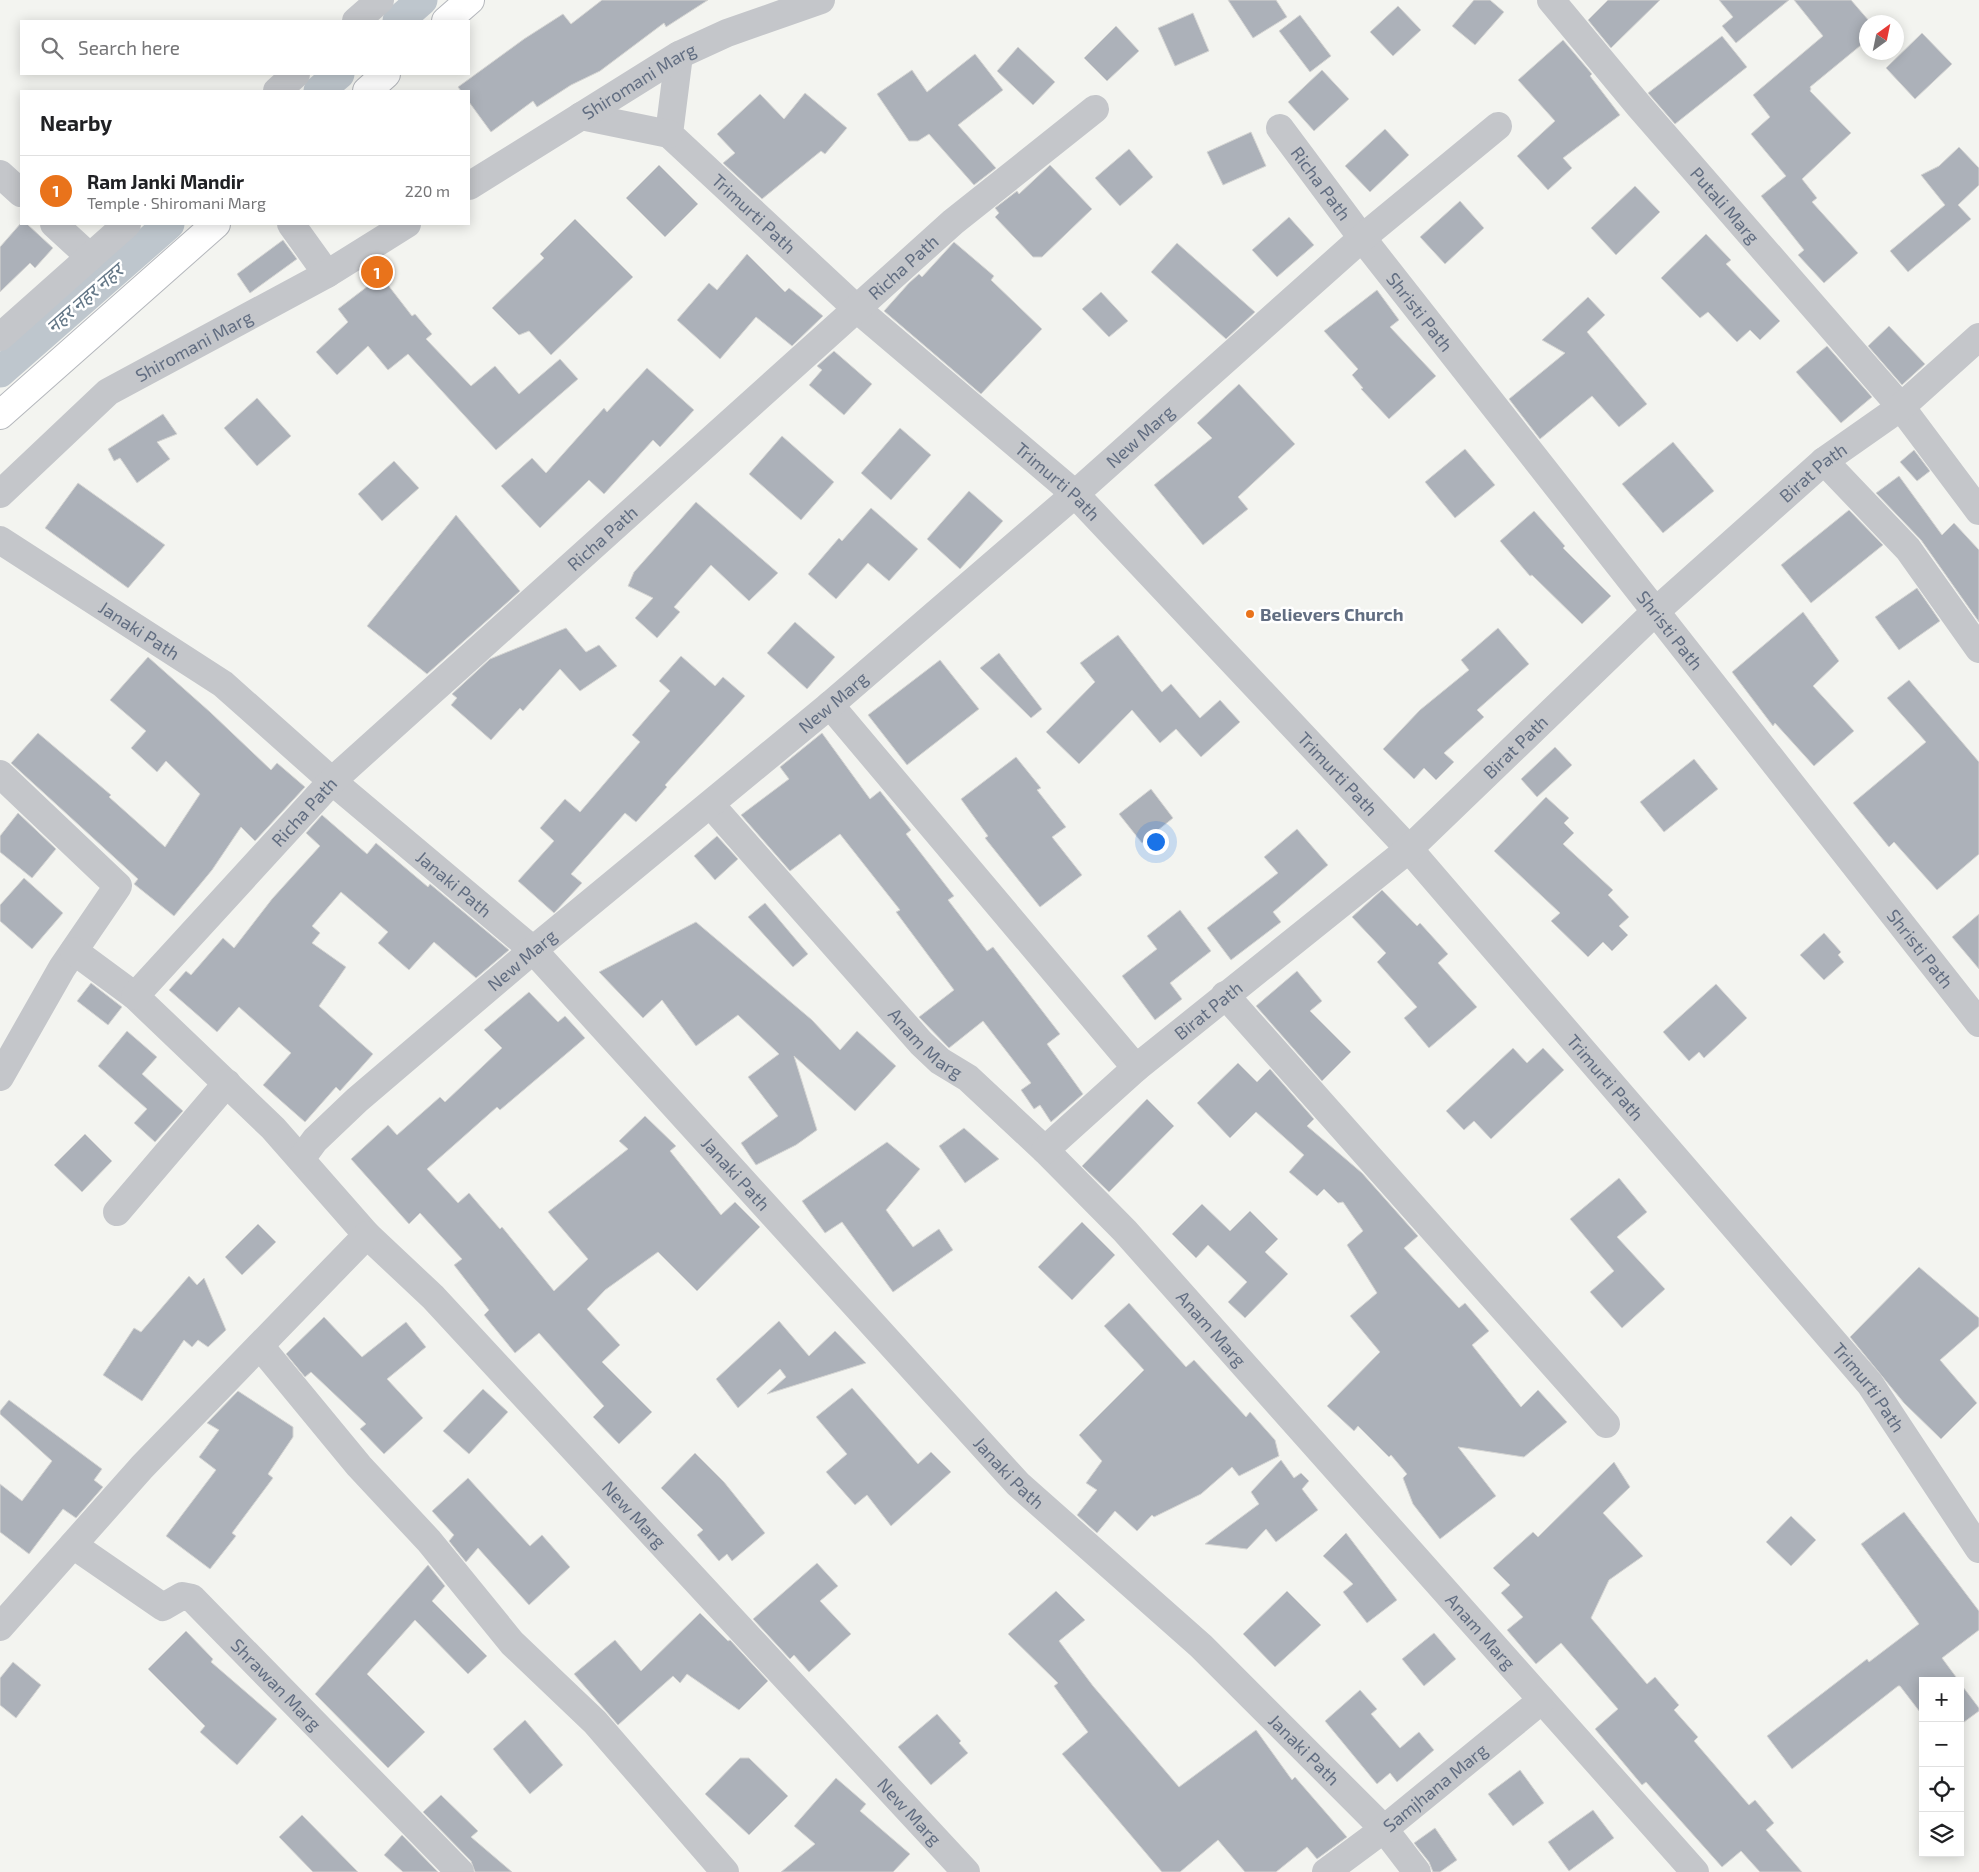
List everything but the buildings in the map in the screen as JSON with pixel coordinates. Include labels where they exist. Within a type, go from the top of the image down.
[{"type":"main road","points":[[447,20],[470,0]]},
{"type":"main road","points":[[367,90],[385,75]]},
{"type":"main road","points":[[0,415],[215,225]]},
{"type":"street","name":"Shiromani Marg","points":[[470,185],[678,55],[727,33],[821,0]]},
{"type":"street","name":"Putali Marg","points":[[1551,0],[1646,114],[1901,407],[1979,510]]},
{"type":"street","points":[[581,116],[668,134],[678,55]]},
{"type":"street","points":[[278,90],[295,75]]},
{"type":"street","name":"Richa Path","points":[[136,996],[332,781],[953,222],[1095,109]]},
{"type":"street","name":"New Marg","points":[[301,1159],[315,1140],[357,1100],[533,950],[830,705],[1076,494],[1362,238],[1498,126]]},
{"type":"street","name":"Richa Path","points":[[1280,128],[1362,238]]},
{"type":"street","name":"Trimurti Path","points":[[668,134],[857,309],[1076,494],[1409,849],[1870,1384],[1979,1549]]},
{"type":"street","points":[[0,174],[20,192]]},
{"type":"street","points":[[55,225],[90,257]]},
{"type":"street","points":[[0,337],[126,225]]},
{"type":"street","points":[[292,225],[326,274]]},
{"type":"street","name":"Shiromani Marg","points":[[0,494],[108,392],[326,274],[405,225]]},
{"type":"street","name":"Shristi Path","points":[[1362,238],[1979,1023]]},
{"type":"street","name":"Birat Path","points":[[1045,1150],[1136,1068],[1224,995],[1409,849],[1656,611],[1824,461],[1901,407],[1979,337]]},
{"type":"street","points":[[1824,461],[1908,549],[1979,649]]},
{"type":"street","name":"Janaki Path","points":[[0,540],[223,684],[332,781],[533,950],[1018,1484],[1201,1646],[1384,1829],[1417,1872]]},
{"type":"street","points":[[830,705],[1136,1068]]},
{"type":"street","points":[[0,774],[118,886],[74,951],[0,1077]]},
{"type":"street","name":"Anam Marg","points":[[711,805],[921,1043],[940,1061],[968,1078],[1045,1150],[1125,1231],[1695,1872]]},
{"type":"street","name":"New Marg","points":[[74,951],[136,996],[273,1128],[367,1235],[433,1297],[627,1509],[966,1872]]},
{"type":"street","points":[[1224,995],[1606,1424]]},
{"type":"street","points":[[117,1212],[227,1083]]},
{"type":"street","points":[[0,1627],[142,1467],[367,1235]]},
{"type":"street","points":[[260,1346],[359,1466],[429,1540],[512,1643],[595,1722],[725,1872]]},
{"type":"street","name":"Shrawan Marg","points":[[73,1545],[163,1607],[182,1596],[192,1598],[460,1872]]},
{"type":"street","name":"Samjhana Marg","points":[[1326,1872],[1384,1829],[1542,1700]]},
{"type":"waterway","name":"नहर नहर नहर","points":[[399,20],[422,0]]},
{"type":"waterway","name":"नहर नहर नहर","points":[[320,90],[338,75]]},
{"type":"waterway","name":"नहर नहर नहर","points":[[0,372],[168,225]]},
{"type":"place","name":"Ram Janki Mandir","points":[[377,272]]},
{"type":"place","name":"Believers Church","points":[[1250,614]]}]
